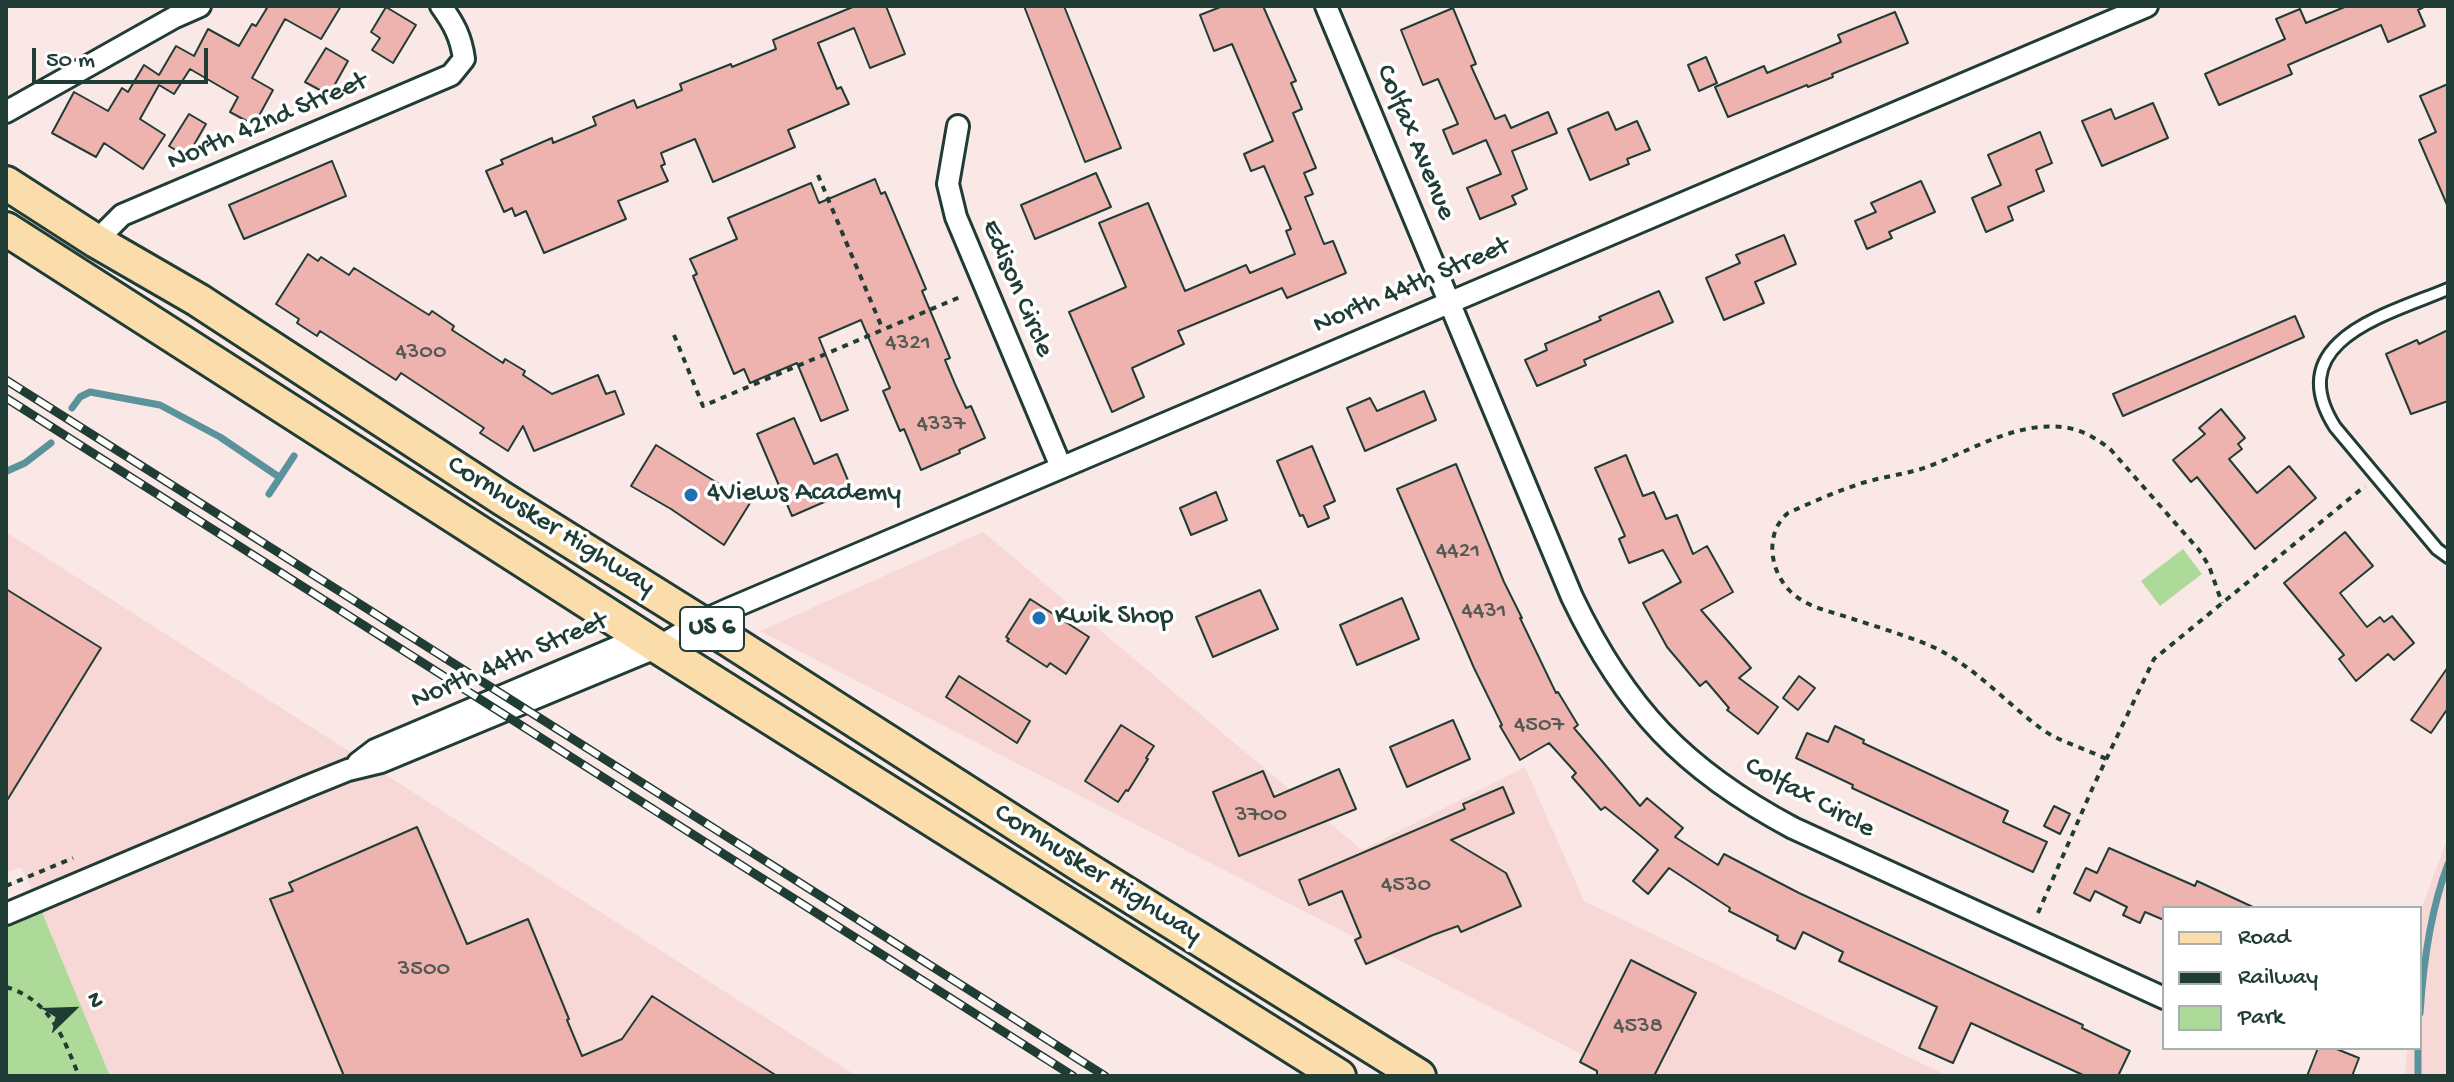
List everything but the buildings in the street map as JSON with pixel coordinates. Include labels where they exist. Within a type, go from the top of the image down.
[{"type":"main road","name":"Cornhusker Highway","points":[[6,183],[96,241],[198,300],[503,499],[1419,1076]]},
{"type":"main road","name":"Cornhusker Highway","points":[[6,229],[1339,1076]]},
{"type":"street","points":[[6,112],[172,12],[200,6]]},
{"type":"street","name":"North 42nd Street","points":[[96,241],[122,215],[451,75],[464,59],[462,42],[441,6]]},
{"type":"street","name":"Colfax Avenue","points":[[1326,6],[1449,302]]},
{"type":"street","name":"North 44th Street","points":[[6,914],[348,770],[375,750],[700,622],[2147,6]]},
{"type":"street","name":"Edison Circle","points":[[958,126],[948,184],[956,217],[1061,467]]},
{"type":"street","name":"Colfax Circle","points":[[1449,302],[1590,635],[1628,693],[1679,752],[1720,784],[1793,828],[2162,997]]},
{"type":"lane","points":[[2448,289],[2360,327],[2341,339],[2324,364],[2321,394],[2327,415],[2437,549],[2448,557]]},
{"type":"path","points":[[818,175],[883,330]]},
{"type":"path","points":[[674,335],[703,406],[960,297]]},
{"type":"path","points":[[2106,759],[2042,730],[1960,663],[1936,648],[1819,609],[1789,590],[1782,579],[1771,539],[1779,520],[1788,513],[1859,484],[1927,467],[2009,434],[2027,429],[2063,427],[2100,441],[2111,450],[2199,550],[2209,566],[2222,603]]},
{"type":"path","points":[[2038,913],[2154,659],[2377,477]]},
{"type":"path","points":[[6,886],[73,858]]},
{"type":"path","points":[[6,987],[36,1001],[55,1021],[79,1076]]},
{"type":"shaded area","points":[[6,532],[857,1076],[110,1076],[21,867],[6,872]]},
{"type":"shaded area","points":[[983,532],[1362,850],[1525,767],[1584,901],[1948,1076],[1624,1076],[760,631]]},
{"type":"shaded area","points":[[2448,837],[2448,1076],[2405,1076],[2407,1050],[2422,1050],[2422,907]]},
{"type":"green space","points":[[2183,549],[2202,574],[2160,606],[2141,581]]},
{"type":"green space","points":[[42,912],[110,1076],[6,1076],[6,927]]},
{"type":"waterway","points":[[72,408],[80,397],[90,392],[160,405],[220,437],[279,477]]},
{"type":"waterway","points":[[7,471],[25,463],[51,443]]},
{"type":"waterway","points":[[269,494],[294,456]]},
{"type":"waterway","points":[[2422,988],[2429,938],[2448,864]]},
{"type":"waterway","points":[[2418,1050],[2418,1076]]},
{"type":"railway","points":[[6,380],[1105,1076]]},
{"type":"railway","points":[[6,398],[1073,1076]]},
{"type":"place","name":"4Views Academy","points":[[691,495]]},
{"type":"place","name":"Kwik Shop","points":[[1039,618]]}]
